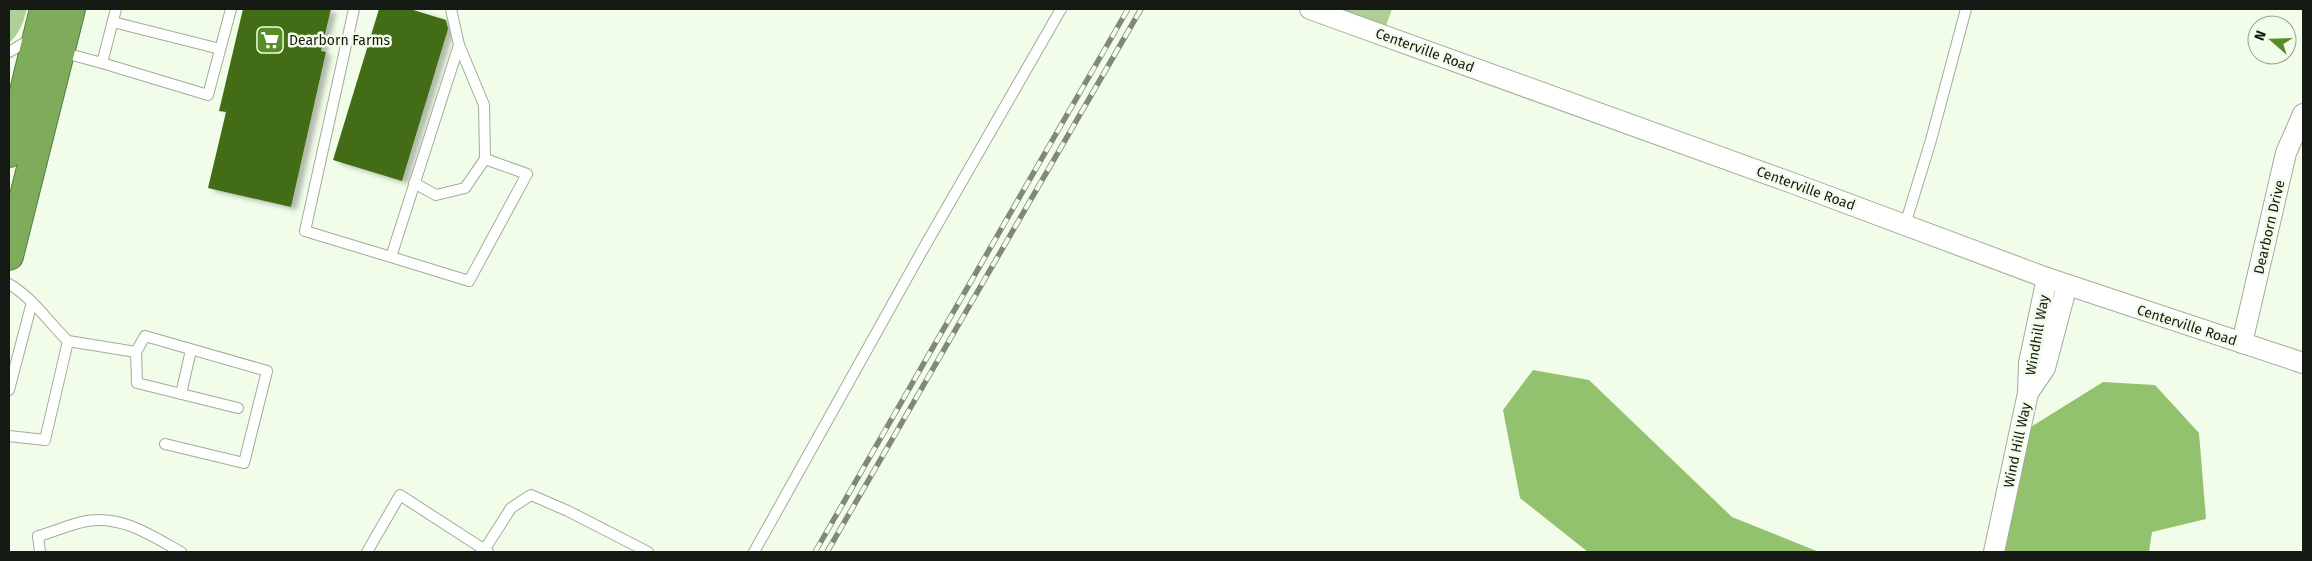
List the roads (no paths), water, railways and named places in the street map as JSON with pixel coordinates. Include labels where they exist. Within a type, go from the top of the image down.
[{"type":"highway","points":[[9,154],[13,110],[38,35],[44,9]]},
{"type":"highway","points":[[9,256],[71,9]]},
{"type":"street","name":"Centerville Road","points":[[1310,9],[1905,224],[2047,278],[2303,363]]},
{"type":"street","name":"Dearborn Drive","points":[[2242,343],[2286,153],[2303,114]]},
{"type":"street","name":"Windhill Way","points":[[2028,393],[2029,363],[2047,278]]},
{"type":"street","name":"Wind Hill Way","points":[[1994,552],[2028,393],[2045,368],[2067,285]]},
{"type":"lane","points":[[102,63],[116,9]]},
{"type":"lane","points":[[60,51],[208,95],[231,9]]},
{"type":"lane","points":[[354,9],[305,231],[469,281],[527,174],[485,159]]},
{"type":"lane","points":[[414,184],[436,195],[465,188],[485,159],[484,105],[459,45],[451,9]]},
{"type":"lane","points":[[754,552],[917,259],[1061,9]]},
{"type":"lane","points":[[1905,224],[1934,131],[1966,9]]},
{"type":"lane","points":[[113,22],[220,50]]},
{"type":"lane","points":[[9,52],[38,35]]},
{"type":"lane","points":[[392,257],[459,45]]},
{"type":"lane","points":[[9,284],[21,291],[48,322],[68,341],[136,352]]},
{"type":"lane","points":[[9,390],[32,302]]},
{"type":"lane","points":[[165,444],[244,463],[267,371],[145,336],[136,352],[137,383],[238,408]]},
{"type":"lane","points":[[9,436],[45,440],[68,341]]},
{"type":"lane","points":[[180,394],[191,350]]},
{"type":"lane","points":[[367,552],[400,495],[485,552],[510,508],[531,495],[568,510],[648,552]]},
{"type":"lane","points":[[40,552],[38,536],[86,521],[110,519],[134,527],[181,552]]},
{"type":"railway","points":[[815,552],[1128,9]]},
{"type":"railway","points":[[827,552],[1141,9]]},
{"type":"place","name":"Dearborn Farms","points":[[270,40]]}]
